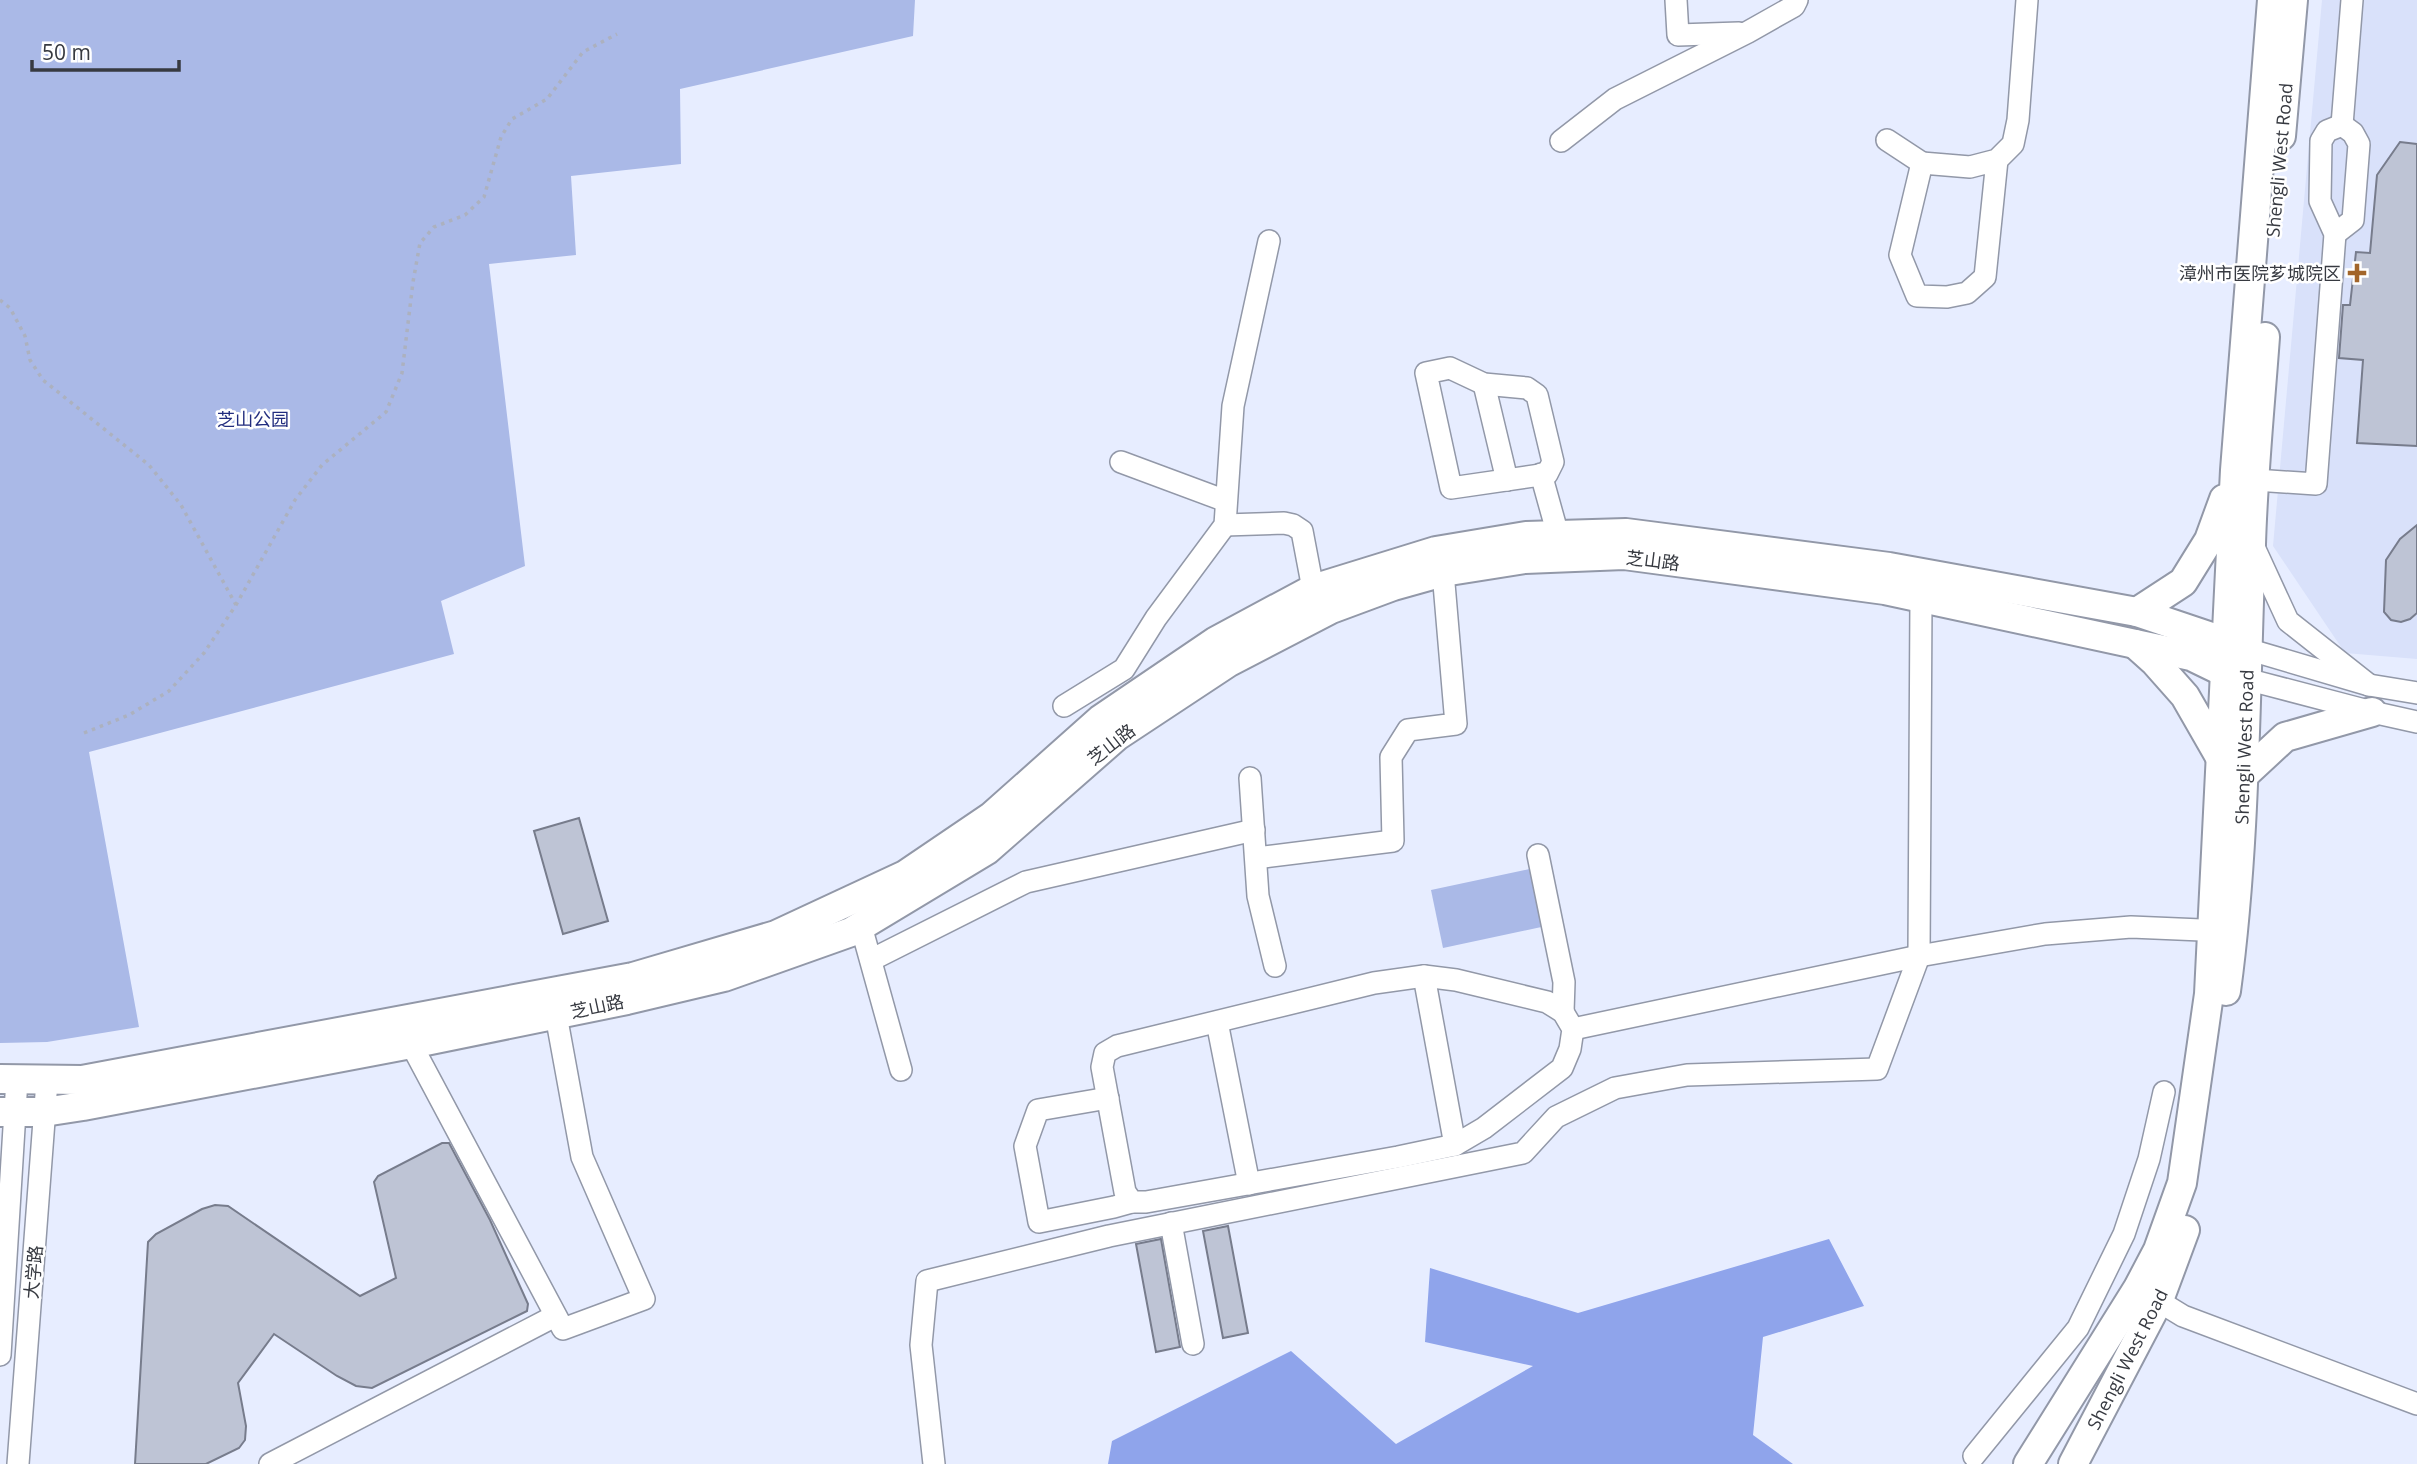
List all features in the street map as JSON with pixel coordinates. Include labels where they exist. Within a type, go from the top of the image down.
[{"type":"main road","points":[[8,1079],[82,1080],[632,977],[776,935],[905,875],[992,816],[1101,719],[1216,641],[1313,589],[1436,551],[1526,536],[1626,533],[1875,565],[2137,612],[2236,645],[2272,0]]},
{"type":"main road","name":"Shengli West Road","points":[[2073,1464],[2148,1294],[2200,1190],[2223,931],[2244,775],[2235,675],[2236,645],[2251,541],[2245,475],[2270,257],[2293,0]]},
{"type":"main road","points":[[2137,612],[2183,582],[2245,475]]},
{"type":"main road","name":"芝山路","points":[[7,1112],[44,1112],[556,1015],[724,977],[851,932],[987,850],[1117,736],[1229,662],[1331,609],[1393,586],[1443,572],[1525,559],[1624,555],[1885,590],[2191,656],[2235,675]]},
{"type":"main road","points":[[2135,644],[2185,696],[2220,757]]},
{"type":"main road","points":[[2028,1464],[2148,1294],[2158,1250],[2182,1182],[2209,994],[2223,931],[2220,757],[2235,675]]},
{"type":"main road","points":[[2244,775],[2285,737],[2370,699]]},
{"type":"street","points":[[1676,0],[1678,35],[1748,32]]},
{"type":"street","points":[[1561,141],[1615,99],[1748,32],[1794,6],[1797,0]]},
{"type":"street","points":[[1887,140],[1922,163],[1970,167],[1997,160],[2013,144],[2018,120],[2027,0]]},
{"type":"street","points":[[2342,125],[2352,0]]},
{"type":"street","points":[[2335,234],[2353,220],[2359,144],[2353,133],[2342,125]]},
{"type":"street","points":[[2245,475],[2316,484],[2335,234],[2320,201],[2321,141],[2327,131],[2342,125]]},
{"type":"street","points":[[1922,163],[1900,255],[1917,296],[1947,298],[1967,293],[1985,277],[1997,160]]},
{"type":"street","points":[[1064,706],[1124,669],[1156,618],[1225,525],[1233,406],[1269,241]]},
{"type":"street","points":[[1450,368],[1484,384],[1527,388],[1536,395],[1553,462],[1547,474],[1451,488],[1426,373],[1450,368]]},
{"type":"street","points":[[1484,384],[1507,480]]},
{"type":"street","points":[[1121,461],[1226,501]]},
{"type":"street","points":[[1541,474],[1558,535]]},
{"type":"street","points":[[1225,525],[1283,523],[1302,531],[1313,589]]},
{"type":"street","points":[[2251,541],[2288,621],[2370,699]]},
{"type":"street","points":[[1256,858],[1393,841],[1391,757],[1408,730],[1456,724],[1443,572]]},
{"type":"street","points":[[934,1464],[920,1345],[928,1281],[1109,1236],[1523,1153],[1556,1117],[1615,1088],[1687,1074],[1877,1069],[1919,956],[1921,598]]},
{"type":"street","points":[[2236,645],[2370,699],[2417,722]]},
{"type":"street","points":[[2235,675],[2370,699],[2417,693]]},
{"type":"street","points":[[1250,778],[1258,896],[1275,966]]},
{"type":"street","points":[[871,960],[1026,882],[1254,830]]},
{"type":"street","points":[[1108,1098],[1038,1110],[1024,1146],[1039,1222],[1132,1202],[1146,1202],[1249,1184],[1455,1145],[1484,1128],[1562,1068],[1570,1049],[1564,982],[1538,855]]},
{"type":"street","points":[[861,926],[901,1070]]},
{"type":"street","points":[[1568,1020],[2045,934],[2131,927],[2223,931]]},
{"type":"street","points":[[1132,1202],[1125,1192],[1102,1067],[1105,1053],[1116,1046],[1374,983],[1424,976],[1456,980],[1547,1002],[1568,1020]]},
{"type":"street","points":[[1424,976],[1455,1145]]},
{"type":"street","points":[[411,1044],[563,1329],[644,1299],[582,1157],[556,1015]]},
{"type":"street","points":[[1217,1022],[1249,1184]]},
{"type":"street","name":"大学路","points":[[0,1355],[8,1079]]},
{"type":"street","name":"大学路","points":[[18,1464],[47,1081]]},
{"type":"street","points":[[1974,1455],[2078,1328],[2124,1234],[2149,1159],[2164,1092]]},
{"type":"street","points":[[1171,1223],[1193,1344]]},
{"type":"street","points":[[2124,1234],[2158,1250]]},
{"type":"street","points":[[2148,1294],[2183,1315],[2417,1404]]},
{"type":"street","points":[[270,1464],[555,1316]]},
{"type":"path","points":[[84,733],[129,715],[169,691],[204,653],[236,605],[295,500],[322,465],[386,412],[402,373],[413,282],[421,243],[434,227],[465,215],[484,197],[501,137],[512,119],[547,99],[583,51],[617,34]]},
{"type":"path","points":[[0,300],[10,308],[25,336],[30,360],[43,380],[149,465],[181,505],[236,605]]},
{"type":"shaded area","name":"漳州市医院芗城院区","points":[[2322,0],[2417,0],[2417,659],[2345,653],[2273,546]]},
{"type":"shaded area","points":[[1829,1239],[1864,1306],[1763,1337],[1753,1435],[1793,1464],[1108,1464],[1112,1441],[1291,1351],[1396,1444],[1533,1366],[1425,1342],[1430,1268],[1578,1313]]},
{"type":"green space","name":"芝山公园","points":[[0,0],[915,0],[913,36],[680,89],[681,164],[571,176],[576,255],[489,264],[525,566],[441,601],[454,654],[89,752],[139,1027],[47,1042],[0,1043]]},
{"type":"green space","points":[[1534,868],[1546,926],[1443,948],[1431,890]]},
{"type":"building","points":[[2400,142],[2417,144],[2417,446],[2357,443],[2363,360],[2339,358],[2343,305],[2350,305],[2356,252],[2370,253],[2377,175]]},
{"type":"building","points":[[2417,525],[2417,613],[2401,622],[2391,620],[2384,612],[2386,560],[2400,539]]},
{"type":"building","points":[[579,818],[608,921],[563,934],[534,831]]},
{"type":"building","points":[[442,1143],[449,1143],[490,1220],[528,1304],[527,1311],[372,1388],[356,1386],[337,1376],[274,1334],[238,1383],[246,1426],[245,1440],[239,1448],[206,1464],[135,1464],[148,1242],[156,1234],[202,1209],[215,1205],[228,1206],[360,1296],[396,1278],[374,1182],[378,1176]]},
{"type":"building","points":[[1228,1226],[1248,1333],[1223,1338],[1203,1231]]},
{"type":"building","points":[[1161,1239],[1180,1347],[1156,1352],[1136,1244]]},
{"type":"place","name":"漳州市医院芗城院区","points":[[2357,273]]}]
